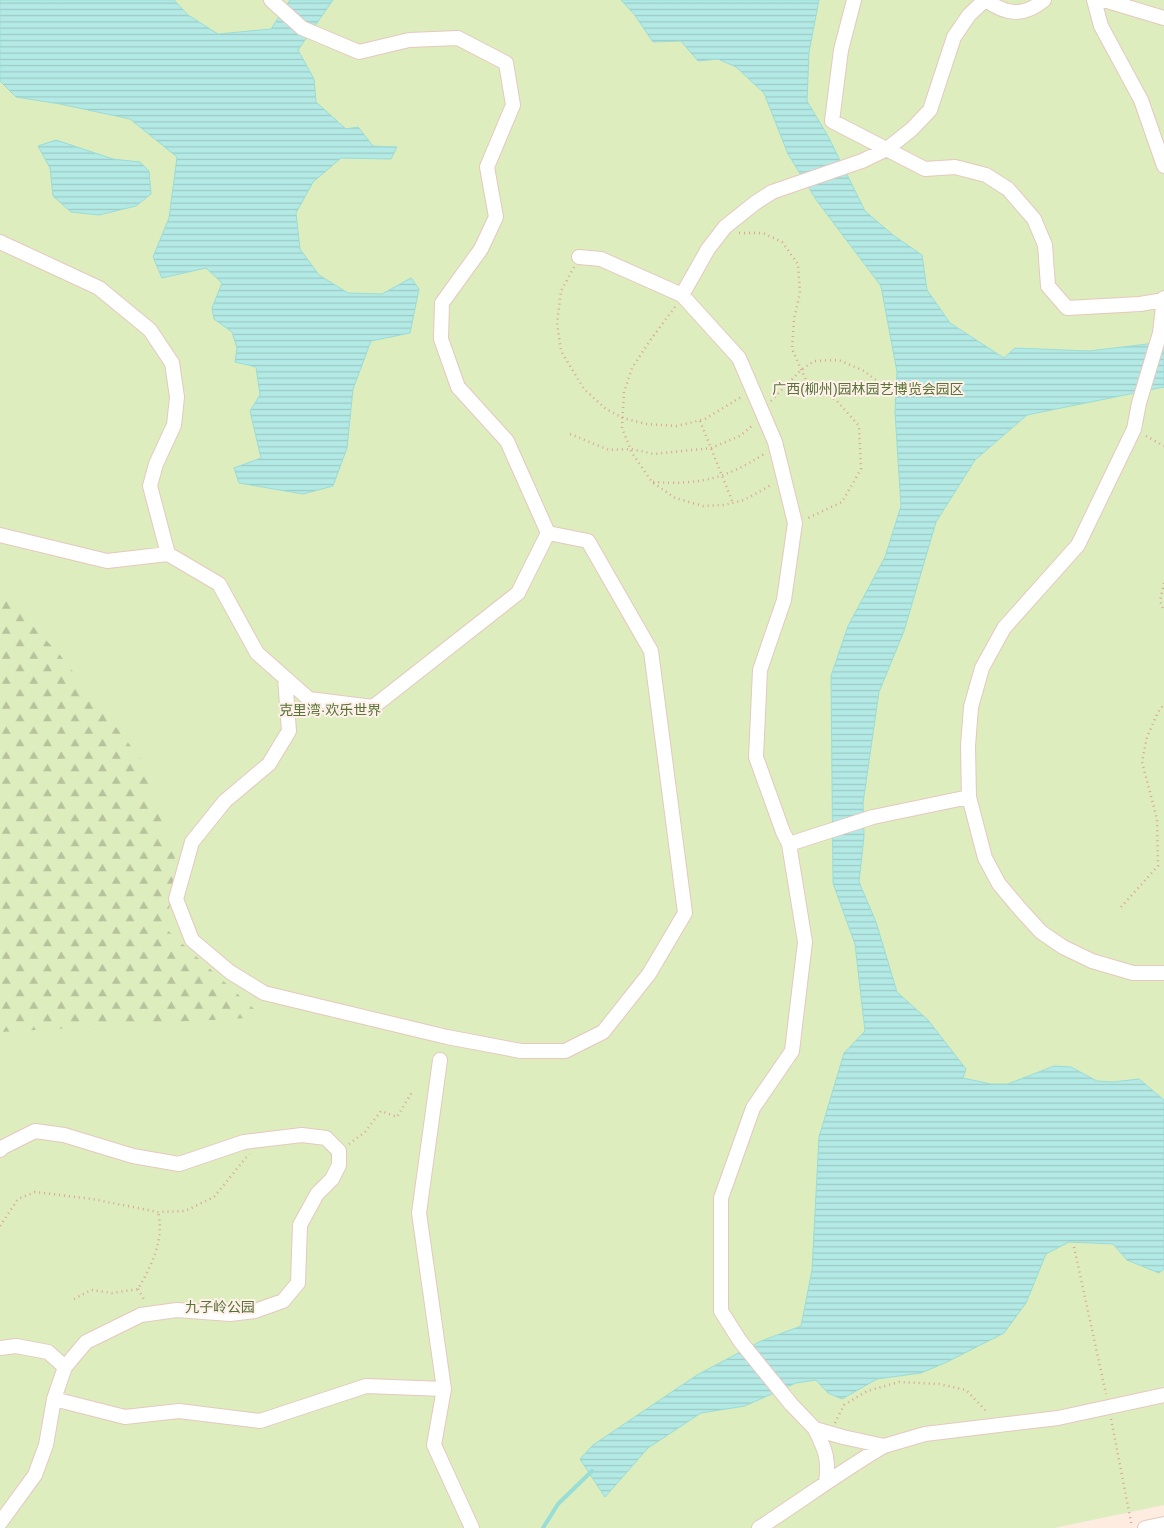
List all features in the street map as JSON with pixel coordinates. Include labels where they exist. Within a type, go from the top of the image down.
[{"type":"street","points":[[270,0],[302,28],[359,52],[409,40],[458,38],[506,63],[513,105],[487,167],[496,217],[481,249],[442,303],[442,339],[458,387],[507,441],[548,533]]},
{"type":"street","points":[[854,0],[841,50],[832,120],[925,169],[955,167],[986,175],[1008,189],[1034,219],[1045,245],[1048,286],[1068,308],[1140,304],[1164,299],[1160,332],[1139,403],[1134,429],[1078,545],[1004,628],[982,668],[971,707],[968,746],[969,797],[985,858],[999,884],[1040,932],[1092,961],[1133,973],[1164,973]]},
{"type":"street","points":[[682,295],[708,249],[720,233],[755,203],[772,192],[862,161],[887,148],[912,129],[930,110],[954,37],[969,14],[986,0],[997,8],[1010,12],[1024,12],[1037,6],[1044,0]]},
{"type":"street","points":[[1094,0],[1101,26],[1141,100],[1164,166]]},
{"type":"street","points":[[1104,0],[1164,18]]},
{"type":"street","points":[[0,242],[99,288],[150,330],[172,363],[177,397],[174,424],[156,464],[150,486],[168,554]]},
{"type":"street","points":[[579,257],[601,259],[682,295],[739,358],[775,442],[795,523],[784,600],[760,670],[756,757],[789,844],[805,942],[792,1051],[753,1108],[722,1198],[721,1311],[740,1341],[791,1404],[816,1429],[828,1464],[826,1483]]},
{"type":"street","points":[[0,535],[107,561],[168,554],[219,584],[257,653],[309,699],[373,707],[518,593],[548,533]]},
{"type":"street","points":[[285,678],[289,731],[269,764],[225,801],[192,842],[176,900],[192,940],[230,972],[264,993],[446,1037],[521,1051],[566,1051],[603,1032],[649,974],[685,913],[651,651],[588,541],[548,533]]},
{"type":"street","points":[[789,844],[873,817],[969,797]]},
{"type":"street","points":[[440,1060],[419,1212],[444,1389],[434,1446],[472,1528]]},
{"type":"street","points":[[0,1150],[35,1131],[64,1135],[133,1156],[179,1164],[244,1142],[302,1135],[326,1138],[339,1151],[339,1165],[332,1179],[318,1194],[300,1225],[298,1283],[283,1301],[254,1311],[230,1314],[177,1310],[141,1315],[86,1342],[65,1366],[54,1398],[46,1445],[35,1475],[0,1523]]},
{"type":"street","points":[[0,1348],[16,1346],[48,1352],[65,1366]]},
{"type":"street","points":[[54,1398],[125,1417],[179,1411],[260,1421],[366,1386],[444,1389]]},
{"type":"street","points":[[758,1528],[855,1463],[884,1446],[925,1434],[1058,1418],[1164,1395]]},
{"type":"street","points":[[816,1429],[884,1446]]},
{"type":"street","points":[[1144,1528],[1164,1524]]},
{"type":"path","points":[[720,233],[762,233],[782,242],[798,264],[800,294],[794,319],[792,349],[806,380],[837,400],[859,426],[861,469],[842,502],[818,515],[795,523]]},
{"type":"path","points":[[579,257],[561,291],[557,323],[561,351],[584,389],[606,408],[623,418],[646,424],[677,426],[705,419],[753,390]]},
{"type":"path","points":[[682,295],[632,368],[624,392],[622,428],[631,449],[652,482],[675,498],[703,506],[744,500],[785,477]]},
{"type":"path","points":[[570,434],[609,450],[631,449],[654,454],[711,448],[740,436],[757,422],[776,395],[801,370],[814,361],[839,360],[864,371],[876,380]]},
{"type":"path","points":[[700,420],[733,503]]},
{"type":"path","points":[[1134,429],[1164,446]]},
{"type":"path","points":[[652,482],[682,484],[721,476],[740,469],[764,454],[775,442]]},
{"type":"path","points":[[1164,584],[1160,601],[1164,611]]},
{"type":"path","points":[[1121,907],[1158,866],[1157,819],[1142,762],[1147,737],[1158,712],[1164,704]]},
{"type":"path","points":[[339,1151],[365,1132],[381,1111],[397,1117],[412,1092]]},
{"type":"path","points":[[0,1226],[18,1199],[35,1192],[92,1199],[158,1212],[185,1211],[214,1197],[242,1164],[259,1140]]},
{"type":"path","points":[[74,1299],[91,1290],[112,1293],[138,1289],[152,1265],[161,1224],[158,1212]]},
{"type":"path","points":[[1074,1247],[1132,1528]]},
{"type":"path","points":[[829,1433],[844,1405],[867,1391],[899,1382],[939,1384],[966,1390],[987,1411],[992,1426]]},
{"type":"green space","points":[[0,0],[1164,0],[1164,1505],[1054,1528],[0,1528]]},
{"type":"green space","points":[[0,591],[60,655],[140,758],[176,861],[166,929],[263,1017],[0,1032]]},
{"type":"water","points":[[0,0],[174,0],[188,15],[218,34],[271,29],[290,0],[333,0],[298,50],[314,79],[316,102],[346,129],[358,127],[373,146],[397,147],[391,159],[341,158],[313,182],[296,213],[300,249],[319,275],[348,293],[382,294],[411,278],[419,289],[410,333],[371,341],[353,389],[347,448],[333,486],[303,494],[239,483],[234,468],[261,458],[250,411],[260,395],[256,367],[235,362],[237,348],[232,332],[214,319],[212,308],[222,283],[206,268],[162,278],[153,257],[169,218],[177,157],[130,119],[16,97],[0,81]]},
{"type":"water","points":[[621,0],[819,0],[809,52],[807,101],[829,138],[865,211],[893,235],[922,255],[927,290],[950,323],[1004,358],[1015,348],[1089,351],[1164,342],[1164,387],[1027,415],[975,460],[936,522],[904,631],[879,692],[863,803],[864,836],[859,882],[876,922],[897,992],[928,1020],[966,1069],[963,1078],[991,1084],[1008,1084],[1054,1066],[1071,1067],[1097,1081],[1113,1082],[1139,1079],[1164,1100],[1164,1269],[1159,1273],[1127,1260],[1113,1244],[1069,1242],[1046,1254],[1026,1303],[1004,1333],[921,1373],[877,1379],[842,1399],[828,1393],[816,1380],[796,1383],[745,1406],[701,1413],[648,1448],[605,1497],[580,1459],[593,1445],[697,1375],[761,1341],[801,1326],[812,1270],[819,1137],[844,1053],[865,1031],[855,944],[833,883],[831,676],[848,626],[885,557],[901,506],[895,412],[897,372],[881,286],[817,201],[788,154],[764,93],[736,67],[718,59],[698,61],[681,41],[653,42],[634,14]]},
{"type":"water","points":[[56,140],[113,159],[140,162],[149,171],[151,194],[136,206],[99,215],[71,212],[53,196],[50,168],[38,146]]},
{"type":"waterway","points":[[543,1528],[558,1504],[592,1471]]},
{"type":"park label","name":"广西(柳州)园林园艺博览会园区","points":[[868,389]]},
{"type":"park label","name":"克里湾·欢乐世界","points":[[330,710]]},
{"type":"park label","name":"九子岭公园","points":[[220,1307]]}]
